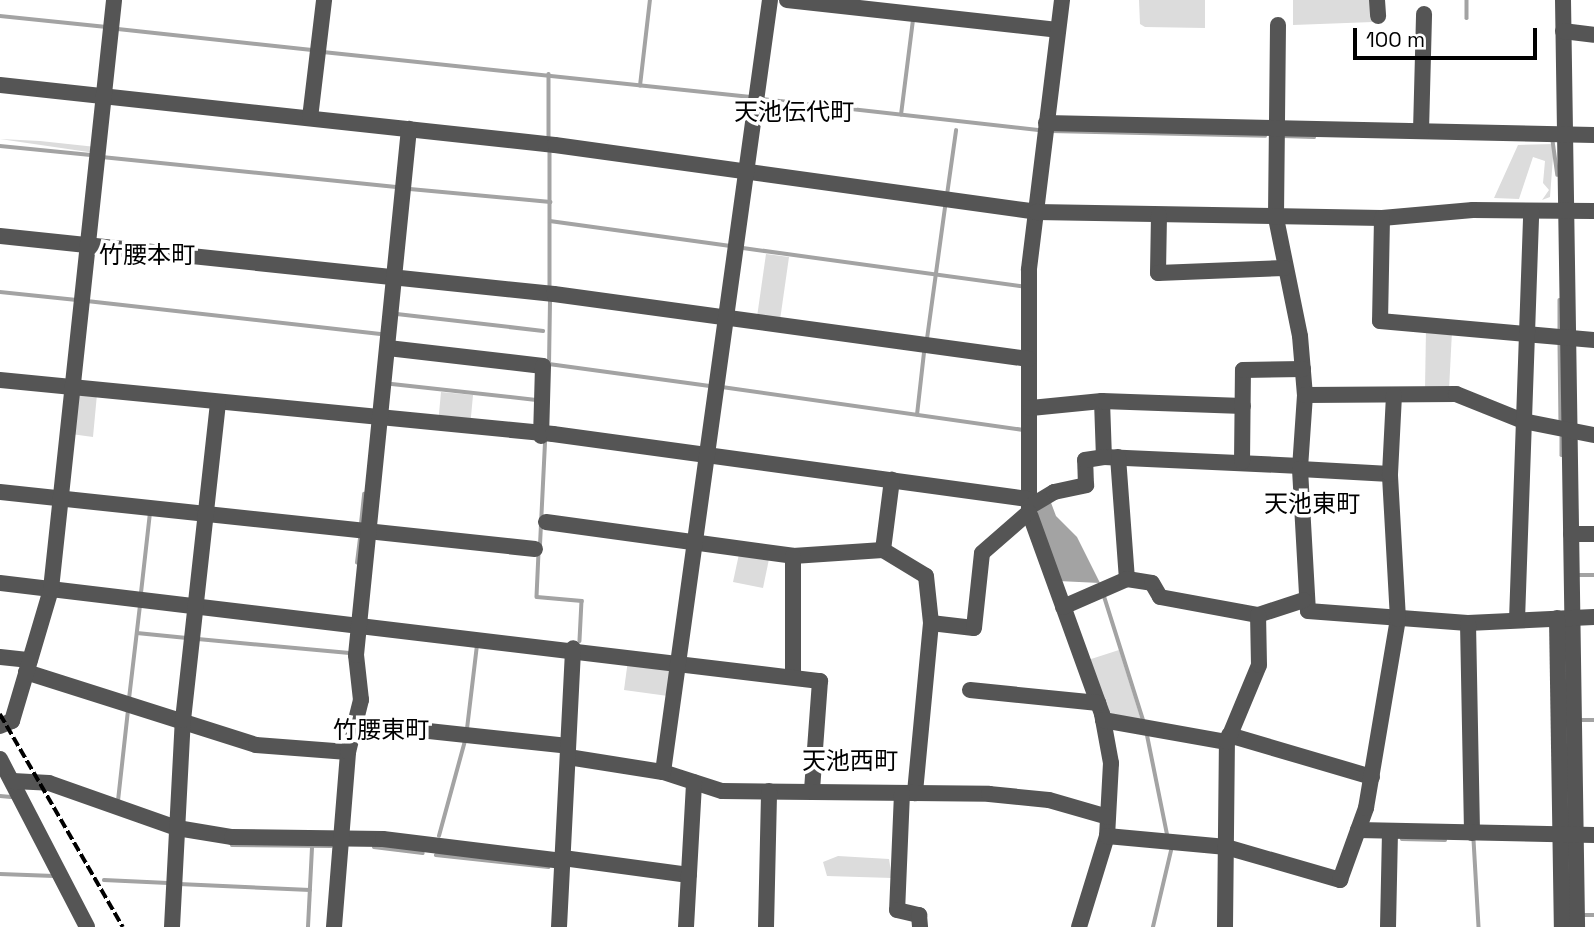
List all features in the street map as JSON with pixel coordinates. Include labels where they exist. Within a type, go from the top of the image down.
[{"type":"street","points":[[0,726],[12,721],[51,589],[114,0]]},
{"type":"street","points":[[310,118],[324,0]]},
{"type":"street","points":[[663,772],[770,0]]},
{"type":"street","points":[[787,0],[1057,30]]},
{"type":"street","points":[[1062,0],[1029,270],[1029,506],[1098,703],[1111,762],[1107,836],[1079,927]]},
{"type":"street","points":[[1562,927],[1568,835],[1565,617],[1571,534],[1563,0]]},
{"type":"street","points":[[1421,131],[1424,14]]},
{"type":"street","points":[[1278,25],[1276,218],[1303,369],[1305,396],[1300,467],[1304,600],[1313,613],[1398,619],[1468,623],[1594,617]]},
{"type":"street","points":[[1563,31],[1594,35]]},
{"type":"street","points":[[0,85],[409,129],[1037,212],[1382,218],[1594,211]]},
{"type":"street","points":[[1046,123],[1594,135]]},
{"type":"street","points":[[334,927],[339,838],[349,780],[348,752],[361,700],[359,623],[409,129]]},
{"type":"street","points":[[1517,620],[1531,211]]},
{"type":"street","points":[[1159,215],[1158,273],[1284,268]]},
{"type":"street","points":[[1382,218],[1381,321],[1568,340],[1594,340]]},
{"type":"street","points":[[0,236],[395,278],[725,317],[1029,359]]},
{"type":"street","points":[[388,348],[543,366],[541,436]]},
{"type":"street","points":[[1242,462],[1243,370],[1303,369]]},
{"type":"street","points":[[0,380],[707,455],[892,480],[1029,506]]},
{"type":"street","points":[[1305,396],[1456,394],[1523,421],[1569,434],[1594,435]]},
{"type":"street","points":[[1107,836],[1226,847],[1340,880],[1358,830],[1372,777],[1398,619],[1390,474],[1394,395]]},
{"type":"street","points":[[1031,408],[1102,401],[1243,406]]},
{"type":"street","points":[[1102,401],[1127,579]]},
{"type":"street","points":[[172,927],[183,720],[218,404]]},
{"type":"street","points":[[931,623],[974,628],[982,553],[1029,506],[1054,492],[1086,485],[1085,460],[1111,457],[1242,462],[1390,474]]},
{"type":"street","points":[[883,551],[892,480]]},
{"type":"street","points":[[0,492],[535,549]]},
{"type":"street","points":[[546,522],[793,556],[883,551],[926,576],[931,623],[897,910],[919,915],[920,927]]},
{"type":"street","points":[[1571,534],[1594,534]]},
{"type":"street","points":[[793,556],[793,677]]},
{"type":"street","points":[[1063,607],[1127,579],[1152,583],[1160,597],[1258,615],[1304,600]]},
{"type":"street","points":[[0,583],[573,648],[820,681],[812,791]]},
{"type":"street","points":[[1225,927],[1228,738],[1259,665],[1258,615]]},
{"type":"street","points":[[1468,623],[1472,833]]},
{"type":"street","points":[[559,927],[573,648]]},
{"type":"street","points":[[0,657],[256,744],[348,752]]},
{"type":"street","points":[[970,690],[1098,703]]},
{"type":"street","points":[[1103,720],[1228,738],[1372,777]]},
{"type":"street","points":[[354,723],[568,751],[663,772],[722,791],[909,793],[1049,800],[1108,817]]},
{"type":"street","points":[[0,759],[87,927]]},
{"type":"street","points":[[13,781],[49,783],[177,828],[270,841],[339,838],[689,875]]},
{"type":"street","points":[[686,927],[694,782]]},
{"type":"street","points":[[766,927],[769,791]]},
{"type":"street","points":[[1358,830],[1594,835]]},
{"type":"street","points":[[1388,927],[1390,831]]},
{"type":"street","points":[[1568,835],[1577,927]]},
{"type":"shaded area","points":[[1139,0],[1205,0],[1205,28],[1145,27],[1140,24]]},
{"type":"shaded area","points":[[1293,0],[1373,0],[1373,22],[1293,25]]},
{"type":"shaded area","points":[[0,139],[40,141],[96,147],[95,153]]},
{"type":"shaded area","points":[[1554,144],[1550,197],[1542,200],[1549,190],[1543,183],[1545,161],[1533,157],[1519,199],[1494,198],[1518,145]]},
{"type":"shaded area","points":[[766,254],[789,257],[780,320],[757,317]]},
{"type":"shaded area","points":[[1426,329],[1452,331],[1449,390],[1425,389]]},
{"type":"shaded area","points":[[441,392],[473,395],[470,427],[438,424]]},
{"type":"shaded area","points":[[97,394],[93,437],[71,434],[75,395]]},
{"type":"shaded area","points":[[1050,500],[1056,516],[1077,537],[1100,583],[1058,581],[1038,520],[1037,508]]},
{"type":"shaded area","points":[[739,554],[769,559],[763,588],[733,582]]},
{"type":"shaded area","points":[[1119,650],[1142,723],[1109,718],[1088,660]]},
{"type":"shaded area","points":[[628,660],[671,671],[668,696],[624,690]]},
{"type":"shaded area","points":[[838,856],[889,859],[892,878],[827,876],[823,862]]},
{"type":"waterway","points":[[640,86],[650,0]]},
{"type":"waterway","points":[[1467,0],[1467,18]]},
{"type":"waterway","points":[[0,16],[106,27]]},
{"type":"waterway","points":[[901,115],[913,20]]},
{"type":"waterway","points":[[118,29],[312,50]]},
{"type":"waterway","points":[[323,52],[751,97]]},
{"type":"waterway","points":[[549,74],[549,137]]},
{"type":"waterway","points":[[762,99],[1040,130]]},
{"type":"waterway","points":[[947,195],[956,131]]},
{"type":"waterway","points":[[1051,131],[1265,136]]},
{"type":"waterway","points":[[1283,136],[1314,137]]},
{"type":"waterway","points":[[1553,141],[1558,175]]},
{"type":"waterway","points":[[0,146],[91,155]]},
{"type":"waterway","points":[[550,150],[550,287]]},
{"type":"waterway","points":[[102,157],[398,187]]},
{"type":"waterway","points":[[410,189],[550,202]]},
{"type":"waterway","points":[[927,339],[945,207]]},
{"type":"waterway","points":[[550,221],[730,246]]},
{"type":"waterway","points":[[743,248],[1021,286]]},
{"type":"waterway","points":[[0,292],[77,300]]},
{"type":"waterway","points":[[549,365],[550,300]]},
{"type":"waterway","points":[[1560,300],[1560,331]]},
{"type":"waterway","points":[[87,301],[380,334]]},
{"type":"waterway","points":[[397,314],[543,331]]},
{"type":"waterway","points":[[1560,343],[1561,424]]},
{"type":"waterway","points":[[917,415],[924,353]]},
{"type":"waterway","points":[[549,364],[709,386]]},
{"type":"waterway","points":[[392,384],[536,400]]},
{"type":"waterway","points":[[722,387],[1025,430]]},
{"type":"waterway","points":[[1562,437],[1562,455]]},
{"type":"waterway","points":[[540,545],[545,443]]},
{"type":"waterway","points":[[361,524],[364,494]]},
{"type":"waterway","points":[[141,593],[150,513]]},
{"type":"waterway","points":[[357,563],[360,537]]},
{"type":"waterway","points":[[539,553],[537,597],[582,601],[580,641]]},
{"type":"waterway","points":[[1578,575],[1594,575]]},
{"type":"waterway","points":[[1104,595],[1144,722]]},
{"type":"waterway","points":[[129,699],[140,606]]},
{"type":"waterway","points":[[137,633],[187,638]]},
{"type":"waterway","points":[[198,639],[349,653]]},
{"type":"waterway","points":[[467,729],[477,645]]},
{"type":"waterway","points":[[118,801],[128,710]]},
{"type":"waterway","points":[[1582,720],[1594,720]]},
{"type":"waterway","points":[[1147,733],[1168,837]]},
{"type":"waterway","points":[[439,836],[465,741]]},
{"type":"waterway","points":[[0,796],[11,797]]},
{"type":"waterway","points":[[1402,839],[1445,840]]},
{"type":"waterway","points":[[1474,840],[1479,927]]},
{"type":"waterway","points":[[232,845],[331,846]]},
{"type":"waterway","points":[[308,927],[312,847]]},
{"type":"waterway","points":[[374,847],[423,853]]},
{"type":"waterway","points":[[1153,927],[1171,851]]},
{"type":"waterway","points":[[436,855],[548,867]]},
{"type":"waterway","points":[[0,874],[54,876]]},
{"type":"waterway","points":[[104,880],[168,883]]},
{"type":"waterway","points":[[179,884],[310,890]]},
{"type":"waterway","points":[[1585,915],[1594,915]]},
{"type":"railway","points":[[0,714],[123,927]]},
{"type":"district","name":"天池伝代町","points":[[794,112]]},
{"type":"district","name":"竹腰本町","points":[[147,255]]},
{"type":"district","name":"天池東町","points":[[1312,504]]},
{"type":"district","name":"竹腰東町","points":[[381,730]]},
{"type":"district","name":"天池西町","points":[[850,761]]}]
